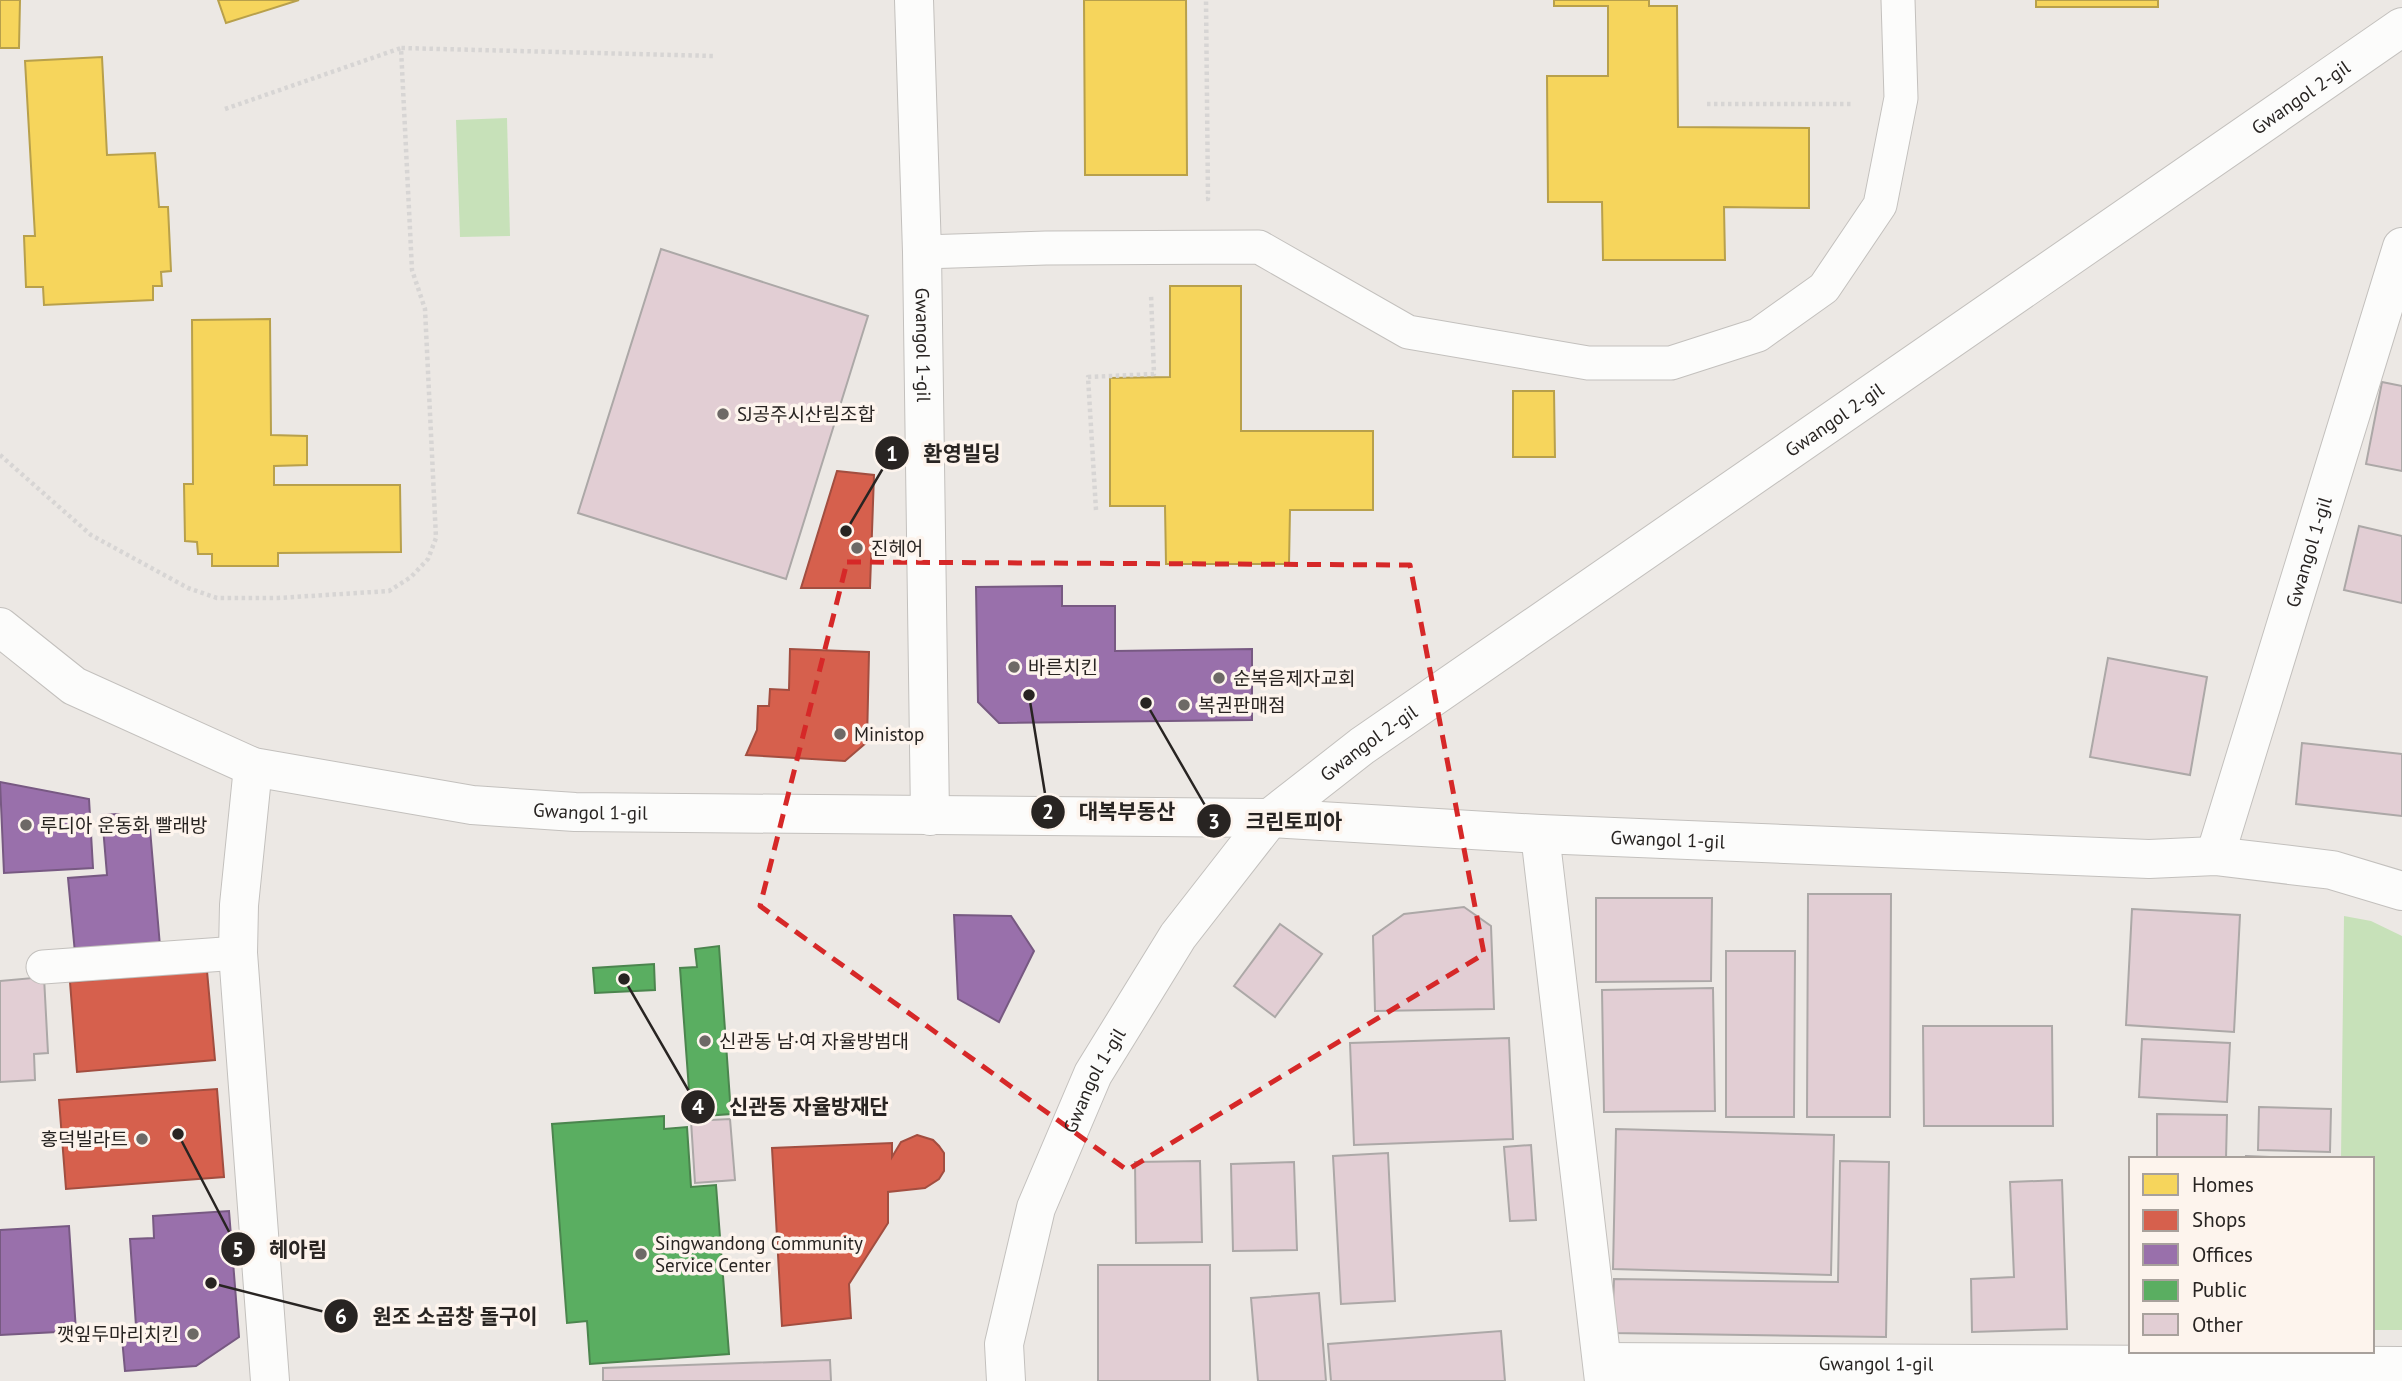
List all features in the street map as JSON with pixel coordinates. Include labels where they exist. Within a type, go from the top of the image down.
[{"type":"street","name":"Gwangol 1-gil","points":[[914,0],[922,252],[930,816]]},
{"type":"street","name":"Gwangol 2-gil","points":[[1270,818],[1362,746],[2402,27]]},
{"type":"street","name":"Gwangol 1-gil","points":[[2215,856],[2402,247]]},
{"type":"street","name":"Gwangol 1-gil","points":[[0,627],[74,686],[253,767],[472,805],[575,812],[1270,818],[1540,834],[2149,859],[2215,856],[2332,870],[2402,891]]},
{"type":"street","points":[[253,767],[239,905],[238,953],[270,1381]]},
{"type":"street","name":"Gwangol 1-gil","points":[[1006,1381],[1004,1344],[1036,1208],[1093,1074],[1178,936],[1270,818]]},
{"type":"street","name":"Gwangol 1-gil","points":[[1540,834],[1603,1372],[2402,1366]]},
{"type":"lane","points":[[922,252],[1046,248],[1259,247],[1408,332],[1588,363],[1671,363],[1758,335],[1824,288],[1880,205],[1900,98],[1898,0]]},
{"type":"lane","points":[[43,967],[238,953]]},
{"type":"path","points":[[1195,199],[1208,199],[1206,0]]},
{"type":"path","points":[[0,455],[91,535],[188,588],[217,597],[278,598],[389,591],[411,577],[428,559],[436,538],[425,309],[412,270],[401,48]]},
{"type":"path","points":[[225,109],[401,48],[714,55]]},
{"type":"path","points":[[1707,104],[1858,104]]},
{"type":"path","points":[[1096,510],[1088,377],[1154,374],[1150,281]]},
{"type":"highlighted area","points":[[847,562],[1410,565],[1484,954],[1127,1170],[760,906]]},
{"type":"green space","points":[[507,118],[510,236],[460,237],[456,120]]},
{"type":"green space","points":[[2344,916],[2371,921],[2402,936],[2402,1330],[2374,1330],[2374,1157],[2341,1157]]},
{"type":"building: Homes","points":[[0,0],[20,0],[19,48],[0,48]]},
{"type":"building: Homes","points":[[218,0],[299,0],[226,23]]},
{"type":"building: Homes","points":[[1084,0],[1186,0],[1187,175],[1085,175]]},
{"type":"building: Homes","points":[[1554,0],[1649,0],[1649,6],[1677,6],[1678,127],[1809,128],[1809,208],[1724,207],[1725,260],[1603,260],[1602,202],[1548,202],[1547,76],[1608,76],[1608,6],[1554,6]]},
{"type":"building: Homes","points":[[2036,0],[2158,0],[2158,7],[2036,7]]},
{"type":"building: Homes","points":[[102,57],[107,155],[155,153],[159,207],[168,207],[171,271],[161,272],[162,286],[153,286],[153,300],[44,305],[43,287],[26,287],[24,236],[35,236],[25,61]]},
{"type":"building: Homes","points":[[1170,286],[1241,286],[1241,431],[1373,431],[1373,510],[1290,510],[1289,564],[1166,564],[1165,506],[1110,506],[1110,378],[1170,377]]},
{"type":"building: Homes","points":[[270,319],[271,435],[307,436],[307,465],[274,466],[274,485],[400,485],[401,552],[278,553],[278,566],[212,566],[212,554],[198,554],[197,542],[185,541],[184,484],[193,484],[192,320]]},
{"type":"building: Homes","points":[[1513,391],[1554,391],[1555,457],[1513,457]]},
{"type":"building: Shops","points":[[837,471],[874,475],[870,588],[801,588]]},
{"type":"building: Shops","points":[[790,649],[869,652],[867,742],[845,761],[746,755],[757,730],[758,706],[769,706],[770,689],[789,690]]},
{"type":"building: Shops","points":[[207,971],[215,1060],[77,1072],[70,982]]},
{"type":"building: Shops","name":"홍덕빌라트","points":[[217,1089],[224,1177],[66,1189],[59,1100]]},
{"type":"building: Shops","points":[[917,1135],[933,1140],[939,1146],[944,1153],[944,1171],[939,1179],[925,1188],[888,1192],[888,1223],[849,1284],[851,1318],[782,1326],[772,1148],[892,1143],[892,1157],[901,1142]]},
{"type":"building: Offices","points":[[1062,586],[1062,606],[1115,606],[1115,651],[1252,649],[1252,720],[999,723],[978,702],[976,587]]},
{"type":"building: Offices","points":[[0,782],[89,799],[93,868],[4,873]]},
{"type":"building: Offices","points":[[118,814],[150,829],[160,946],[75,953],[68,878],[107,875],[102,815]]},
{"type":"building: Offices","points":[[954,915],[1011,916],[1034,951],[999,1022],[958,999]]},
{"type":"building: Offices","points":[[229,1211],[239,1337],[196,1366],[125,1371],[121,1327],[136,1326],[130,1239],[154,1238],[153,1216]]},
{"type":"building: Offices","points":[[69,1226],[76,1331],[0,1335],[0,1230]]},
{"type":"building: Public","name":"신관동 남·여 자율방범대","points":[[719,946],[731,1114],[691,1117],[680,968],[697,967],[695,949]]},
{"type":"building: Public","points":[[654,964],[655,990],[595,993],[593,968]]},
{"type":"building: Public","name":"Singwandong Community Service Center","points":[[664,1116],[664,1129],[687,1127],[691,1187],[716,1185],[729,1354],[590,1364],[587,1321],[567,1323],[552,1124]]},
{"type":"building: Other","name":"SJ공주시산림조합","points":[[661,249],[868,316],[786,579],[578,513]]},
{"type":"building: Other","points":[[2382,382],[2402,386],[2402,471],[2366,464]]},
{"type":"building: Other","points":[[2359,526],[2402,536],[2402,603],[2344,590]]},
{"type":"building: Other","points":[[2108,658],[2207,677],[2190,775],[2090,757]]},
{"type":"building: Other","points":[[2302,743],[2402,754],[2402,816],[2296,804]]},
{"type":"building: Other","points":[[1808,894],[1891,894],[1890,1117],[1807,1117]]},
{"type":"building: Other","points":[[1596,898],[1712,898],[1711,981],[1596,982]]},
{"type":"building: Other","points":[[1464,907],[1491,926],[1494,1009],[1375,1011],[1373,936],[1404,914]]},
{"type":"building: Other","points":[[2132,909],[2240,915],[2234,1032],[2126,1025]]},
{"type":"building: Other","points":[[1280,924],[1322,954],[1275,1017],[1234,986]]},
{"type":"building: Other","points":[[1726,951],[1795,951],[1794,1117],[1726,1117]]},
{"type":"building: Other","points":[[44,977],[48,1053],[34,1054],[35,1080],[0,1082],[0,981]]},
{"type":"building: Other","points":[[1713,988],[1715,1111],[1604,1112],[1602,990]]},
{"type":"building: Other","points":[[1923,1026],[2052,1026],[2053,1126],[1924,1126]]},
{"type":"building: Other","points":[[1509,1038],[1513,1139],[1354,1145],[1350,1043]]},
{"type":"building: Other","points":[[2142,1039],[2230,1043],[2227,1102],[2139,1097]]},
{"type":"building: Other","points":[[2259,1107],[2331,1109],[2330,1152],[2258,1150]]},
{"type":"building: Other","points":[[2157,1114],[2227,1115],[2226,1157],[2157,1157]]},
{"type":"building: Other","points":[[730,1119],[735,1180],[695,1183],[691,1121]]},
{"type":"building: Other","points":[[1616,1129],[1834,1135],[1831,1275],[1613,1269]]},
{"type":"building: Other","points":[[1531,1145],[1536,1220],[1510,1221],[1504,1147]]},
{"type":"building: Other","points":[[1388,1153],[1395,1301],[1341,1304],[1333,1156]]},
{"type":"building: Other","points":[[1200,1161],[1202,1242],[1136,1243],[1135,1162]]},
{"type":"building: Other","points":[[1840,1161],[1889,1162],[1886,1337],[1612,1333],[1614,1279],[1838,1282]]},
{"type":"building: Other","points":[[1294,1162],[1297,1250],[1233,1251],[1231,1164]]},
{"type":"building: Other","points":[[2062,1180],[2067,1329],[1972,1332],[1971,1279],[2014,1277],[2010,1182]]},
{"type":"building: Other","points":[[1098,1265],[1210,1265],[1210,1381],[1098,1381]]},
{"type":"building: Other","points":[[1319,1293],[1326,1381],[1258,1381],[1251,1298]]},
{"type":"building: Other","points":[[1501,1331],[1505,1381],[1331,1381],[1328,1344]]},
{"type":"building: Other","points":[[830,1360],[831,1381],[603,1381],[603,1368]]},
{"type":"place","name":"SJ공주시산림조합","points":[[723,414]]},
{"type":"place","name":"환영빌딩","points":[[846,531]]},
{"type":"place","name":"진헤어","points":[[857,548]]},
{"type":"place","name":"바른치킨","points":[[1014,667]]},
{"type":"place","name":"순복음제자교회","points":[[1219,678]]},
{"type":"place","name":"대복부동산","points":[[1029,695]]},
{"type":"place","name":"크린토피아","points":[[1146,703]]},
{"type":"place","name":"복권판매점","points":[[1184,705]]},
{"type":"place","name":"Ministop","points":[[840,734]]},
{"type":"place","name":"루디아 운동화 빨래방","points":[[26,825]]},
{"type":"place","name":"신관동 자율방재단","points":[[624,979]]},
{"type":"place","name":"신관동 남·여 자율방범대","points":[[705,1041]]},
{"type":"place","name":"헤아림","points":[[178,1134]]},
{"type":"place","name":"홍덕빌라트","points":[[142,1139]]},
{"type":"place","name":"Singwandong Community Service Center","points":[[641,1254]]},
{"type":"place","name":"원조 소곱창 돌구이","points":[[211,1283]]},
{"type":"place","name":"깻잎두마리치킨","points":[[193,1334]]}]
